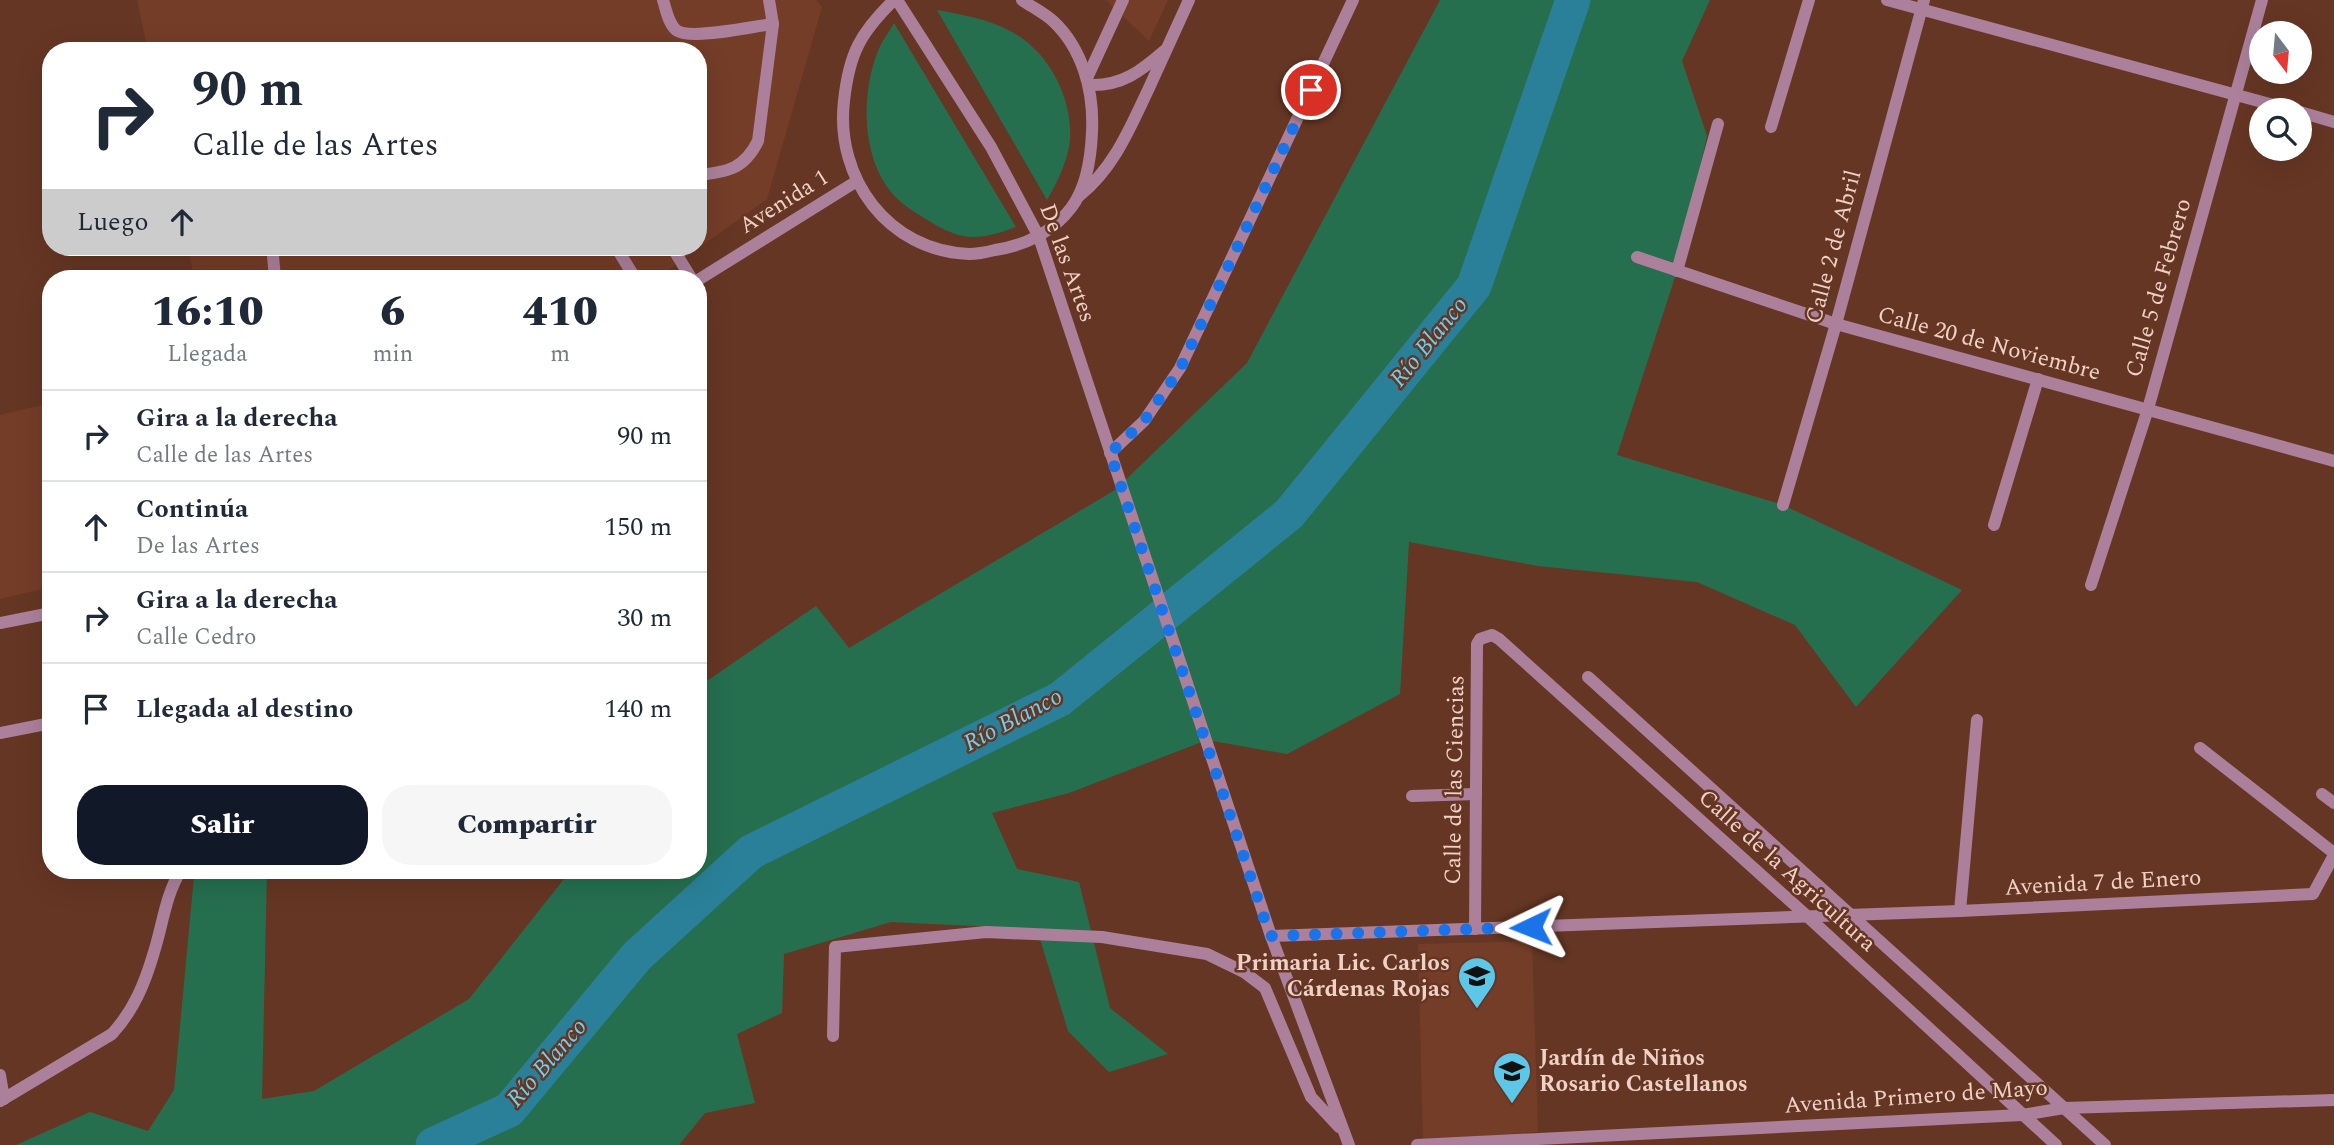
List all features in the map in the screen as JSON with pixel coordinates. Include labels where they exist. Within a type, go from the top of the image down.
[{"type":"street","points":[[663,0],[670,22],[682,33],[774,24]]},
{"type":"street","points":[[707,174],[721,173],[744,162],[758,141],[774,24],[769,0]]},
{"type":"street","points":[[895,0],[870,23],[855,50],[846,81],[842,123],[846,156],[857,181],[883,219],[913,239],[942,250],[970,254],[1013,248],[1039,237],[1071,208],[1086,176],[1092,126],[1088,81],[1074,48],[1053,21],[1022,0]]},
{"type":"street","name":"De las Artes","points":[[895,0],[991,147],[1039,237],[1270,936],[1349,1145]]},
{"type":"street","points":[[1088,81],[1123,0]]},
{"type":"street","points":[[1076,199],[1093,185],[1110,165],[1136,116],[1189,0]]},
{"type":"street","points":[[1110,453],[1144,421],[1180,369],[1353,0]]},
{"type":"street","points":[[1771,127],[1809,0]]},
{"type":"street","points":[[1886,0],[1922,5],[2249,99]]},
{"type":"street","name":"Calle 5 de Febrero","points":[[2091,585],[2148,409],[2262,0]]},
{"type":"street","name":"Calle 2 de Abril","points":[[1783,505],[1836,324],[1922,5]]},
{"type":"street","points":[[1088,81],[1104,85],[1122,81],[1138,73],[1167,49]]},
{"type":"street","points":[[2312,116],[2334,122]]},
{"type":"street","points":[[1677,271],[1718,124]]},
{"type":"street","name":"Avenida 1","points":[[707,274],[857,181]]},
{"type":"street","name":"Calle 20 de Noviembre","points":[[1637,257],[1836,324],[2334,461]]},
{"type":"street","points":[[1994,525],[2038,379]]},
{"type":"street","points":[[0,623],[42,615]]},
{"type":"street","name":"Calle de la Agricultura","points":[[1486,636],[1492,635],[1499,639],[1814,916],[2056,1145]]},
{"type":"street","name":"Calle de las Ciencias","points":[[1475,929],[1478,644],[1486,636]]},
{"type":"street","name":"Calle de la Agricultura","points":[[1588,677],[2052,1110],[2105,1145]]},
{"type":"street","points":[[1959,911],[1977,720]]},
{"type":"street","points":[[0,733],[42,725]]},
{"type":"street","points":[[2200,748],[2334,854]]},
{"type":"street","points":[[1412,796],[1476,794]]},
{"type":"street","points":[[2322,794],[2334,803]]},
{"type":"street","name":"Avenida 7 de Enero","points":[[1814,916],[2313,894],[2334,854]]},
{"type":"street","points":[[0,1075],[2,1100],[112,1034],[125,1020],[137,1002],[154,952],[170,888],[176,879]]},
{"type":"street","points":[[1270,936],[1814,916]]},
{"type":"street","points":[[833,1036],[835,947],[986,932],[1102,937],[1207,954],[1244,972],[1265,988],[1311,1097],[1344,1132]]},
{"type":"street","name":"Avenida Primero de Mayo","points":[[1417,1145],[2022,1115],[2052,1110],[2334,1100]]},
{"type":"shaded area","points":[[137,0],[816,0],[822,7],[767,199],[707,242],[707,42],[146,42]]},
{"type":"shaded area","points":[[1106,0],[1168,0],[1149,41]]},
{"type":"shaded area","points":[[190,256],[688,256],[668,270],[192,270]]},
{"type":"shaded area","points":[[42,405],[42,589],[0,599],[0,415]]},
{"type":"shaded area","name":"Primaria Lic. Carlos Cárdenas Rojas","points":[[1532,941],[1538,1132],[1423,1140],[1418,944]]},
{"type":"green space","points":[[1440,0],[1710,0],[1682,61],[1707,136],[1677,271],[1617,455],[1783,505],[1962,590],[1856,707],[1795,625],[1697,582],[1538,566],[1409,542],[1400,694],[1287,754],[1207,740],[1069,793],[992,813],[1017,869],[1079,882],[1110,1008],[1168,1054],[1109,1072],[1068,1031],[1037,929],[891,922],[784,954],[782,1013],[737,1034],[755,1103],[705,1113],[679,1145],[16,1145],[90,1112],[148,1131],[174,1090],[194,879],[267,879],[262,1099],[314,1091],[469,999],[564,879],[707,879],[707,681],[816,606],[849,648],[1115,490],[1247,363]]},
{"type":"green space","points":[[937,10],[983,20],[1010,31],[1034,48],[1052,72],[1065,99],[1070,137],[1064,166],[1047,200]]},
{"type":"green space","points":[[894,23],[1016,227],[980,237],[950,232],[904,204],[882,178],[869,143],[867,105],[872,68]]},
{"type":"waterway","name":"Río Blanco","points":[[433,1145],[509,1110],[637,956],[751,852],[1060,699],[1289,514],[1474,286],[1573,0]]},
{"type":"place","name":"Primaria Lic. Carlos Cárdenas Rojas","points":[[1477,1010]]},
{"type":"place","name":"Jardín de Niños Rosario Castellanos","points":[[1512,1105]]},
{"type":"route","points":[[1311,90],[1180,369],[1144,421],[1110,453],[1270,936],[1531,927]]}]
